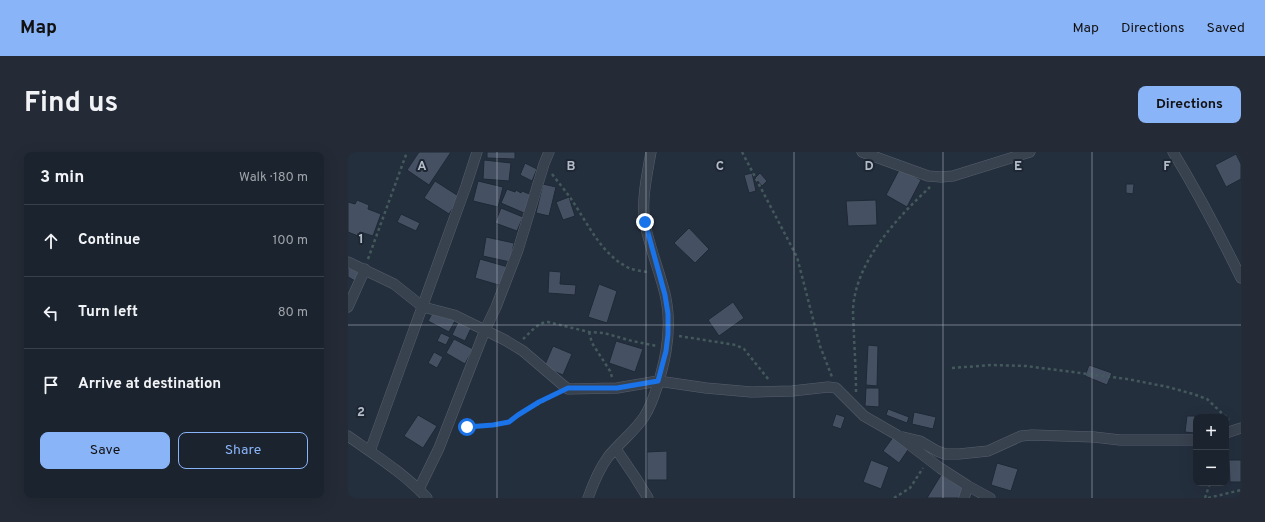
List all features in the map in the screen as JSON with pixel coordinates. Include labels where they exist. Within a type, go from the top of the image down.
[{"type":"street","points":[[370,451],[477,152]]},
{"type":"street","points":[[418,489],[439,448],[485,330],[496,307],[518,250],[549,152]]},
{"type":"street","points":[[588,498],[599,471],[607,459],[634,430],[644,416],[652,399],[666,351],[668,314],[665,295],[645,222],[644,204],[651,152]]},
{"type":"street","points":[[862,152],[928,176],[941,177],[953,176],[1030,152]]},
{"type":"street","points":[[1173,152],[1218,230],[1241,278]]},
{"type":"street","points":[[348,262],[394,284],[423,306],[454,315],[515,346],[568,388],[617,388],[658,381],[706,388],[751,392],[778,392],[828,387],[836,388],[864,416],[897,435],[928,459],[968,486],[990,498]]},
{"type":"street","points":[[348,307],[365,269]]},
{"type":"street","points":[[1229,431],[1240,428]]},
{"type":"street","points":[[897,435],[920,441],[937,451],[946,454],[988,451],[1021,436],[1088,436],[1120,440],[1193,440]]},
{"type":"street","points":[[348,436],[370,451],[418,489],[427,498]]},
{"type":"street","points":[[616,449],[648,498]]},
{"type":"street","points":[[964,498],[968,486]]},
{"type":"path","points":[[365,269],[407,152]]},
{"type":"path","points":[[742,152],[797,257],[820,346],[836,388]]},
{"type":"path","points":[[544,164],[569,196],[592,232],[605,249],[618,262],[630,269],[653,274],[660,278]]},
{"type":"path","points":[[857,409],[853,310],[858,284],[866,264],[884,238],[907,209],[941,177]]},
{"type":"path","points":[[515,346],[543,322],[548,322],[589,332],[604,333],[657,346],[666,351]]},
{"type":"path","points":[[589,332],[592,343],[610,370],[617,388]]},
{"type":"path","points":[[668,334],[744,348],[778,392]]},
{"type":"path","points":[[952,368],[992,365],[1026,366],[1127,379],[1168,387],[1193,394],[1207,400],[1240,428]]},
{"type":"path","points":[[447,427],[493,425],[509,422],[539,402],[568,388]]},
{"type":"path","points":[[894,498],[910,488],[928,459]]},
{"type":"path","points":[[1209,486],[1206,498],[1241,490]]},
{"type":"building","points":[[419,152],[451,152],[429,185],[407,170]]},
{"type":"building","points":[[487,152],[515,152],[515,159],[487,158]]},
{"type":"building","points":[[1236,154],[1241,164],[1241,179],[1226,187],[1215,165]]},
{"type":"building","points":[[484,160],[511,163],[509,181],[483,179]]},
{"type":"building","points":[[525,163],[537,169],[532,181],[520,175]]},
{"type":"building","points":[[900,168],[921,180],[907,207],[886,195]]},
{"type":"building","points":[[752,173],[756,191],[749,193],[744,175]]},
{"type":"building","points":[[760,173],[767,181],[762,186],[755,178]]},
{"type":"building","points":[[435,181],[460,197],[449,214],[424,198]]},
{"type":"building","points":[[478,181],[503,187],[498,207],[473,201]]},
{"type":"building","points":[[543,184],[556,187],[549,216],[536,213]]},
{"type":"building","points":[[1126,184],[1134,184],[1133,194],[1126,193]]},
{"type":"building","points":[[507,189],[515,192],[516,190],[521,193],[522,191],[532,195],[524,213],[501,203]]},
{"type":"building","points":[[569,197],[575,216],[563,220],[556,202]]},
{"type":"building","points":[[357,200],[369,205],[368,209],[381,214],[373,236],[360,232],[358,236],[348,232],[348,202],[355,204]]},
{"type":"building","points":[[876,200],[877,225],[848,226],[846,201]]},
{"type":"building","points":[[501,208],[523,217],[517,231],[495,223]]},
{"type":"building","points":[[401,214],[420,223],[416,231],[397,222]]},
{"type":"building","points":[[689,228],[709,249],[695,263],[674,243]]},
{"type":"building","points":[[486,237],[514,243],[510,262],[483,256]]},
{"type":"building","points":[[348,259],[364,269],[357,282],[348,277]]},
{"type":"building","points":[[480,259],[508,267],[502,286],[475,278]]},
{"type":"building","points":[[549,271],[561,272],[560,284],[576,285],[575,295],[548,293]]},
{"type":"building","points":[[599,284],[617,291],[607,323],[588,317]]},
{"type":"building","points":[[733,302],[744,318],[719,336],[708,320]]},
{"type":"building","points":[[435,308],[456,319],[449,332],[428,321]]},
{"type":"building","points":[[460,318],[473,324],[465,341],[452,335]]},
{"type":"building","points":[[441,333],[450,337],[446,345],[437,341]]},
{"type":"building","points":[[454,339],[473,349],[465,364],[446,353]]},
{"type":"building","points":[[616,341],[643,349],[635,372],[609,363]]},
{"type":"building","points":[[868,345],[878,346],[877,386],[866,385]]},
{"type":"building","points":[[553,346],[572,354],[563,375],[544,367]]},
{"type":"building","points":[[434,352],[443,357],[437,368],[428,363]]},
{"type":"building","points":[[1089,365],[1112,373],[1107,385],[1085,376]]},
{"type":"building","points":[[866,388],[879,388],[879,407],[865,406]]},
{"type":"building","points":[[888,409],[909,417],[907,423],[886,415]]},
{"type":"building","points":[[914,412],[936,417],[933,429],[912,424]]},
{"type":"building","points":[[836,414],[845,417],[841,429],[832,426]]},
{"type":"building","points":[[418,415],[437,426],[423,448],[404,436]]},
{"type":"building","points":[[1187,416],[1193,416],[1193,433],[1185,432]]},
{"type":"building","points":[[894,436],[910,447],[899,463],[883,451]]},
{"type":"building","points":[[667,451],[667,480],[647,480],[647,452]]},
{"type":"building","points":[[871,460],[889,467],[881,489],[863,482]]},
{"type":"building","points":[[1229,460],[1241,460],[1241,482],[1230,482]]},
{"type":"building","points":[[997,463],[1018,469],[1011,491],[991,485]]},
{"type":"building","points":[[941,475],[968,491],[964,498],[927,498]]},
{"type":"route","points":[[467,427],[509,422],[539,402],[568,388],[617,388],[658,381],[666,351],[668,314],[665,295],[645,222]]}]
